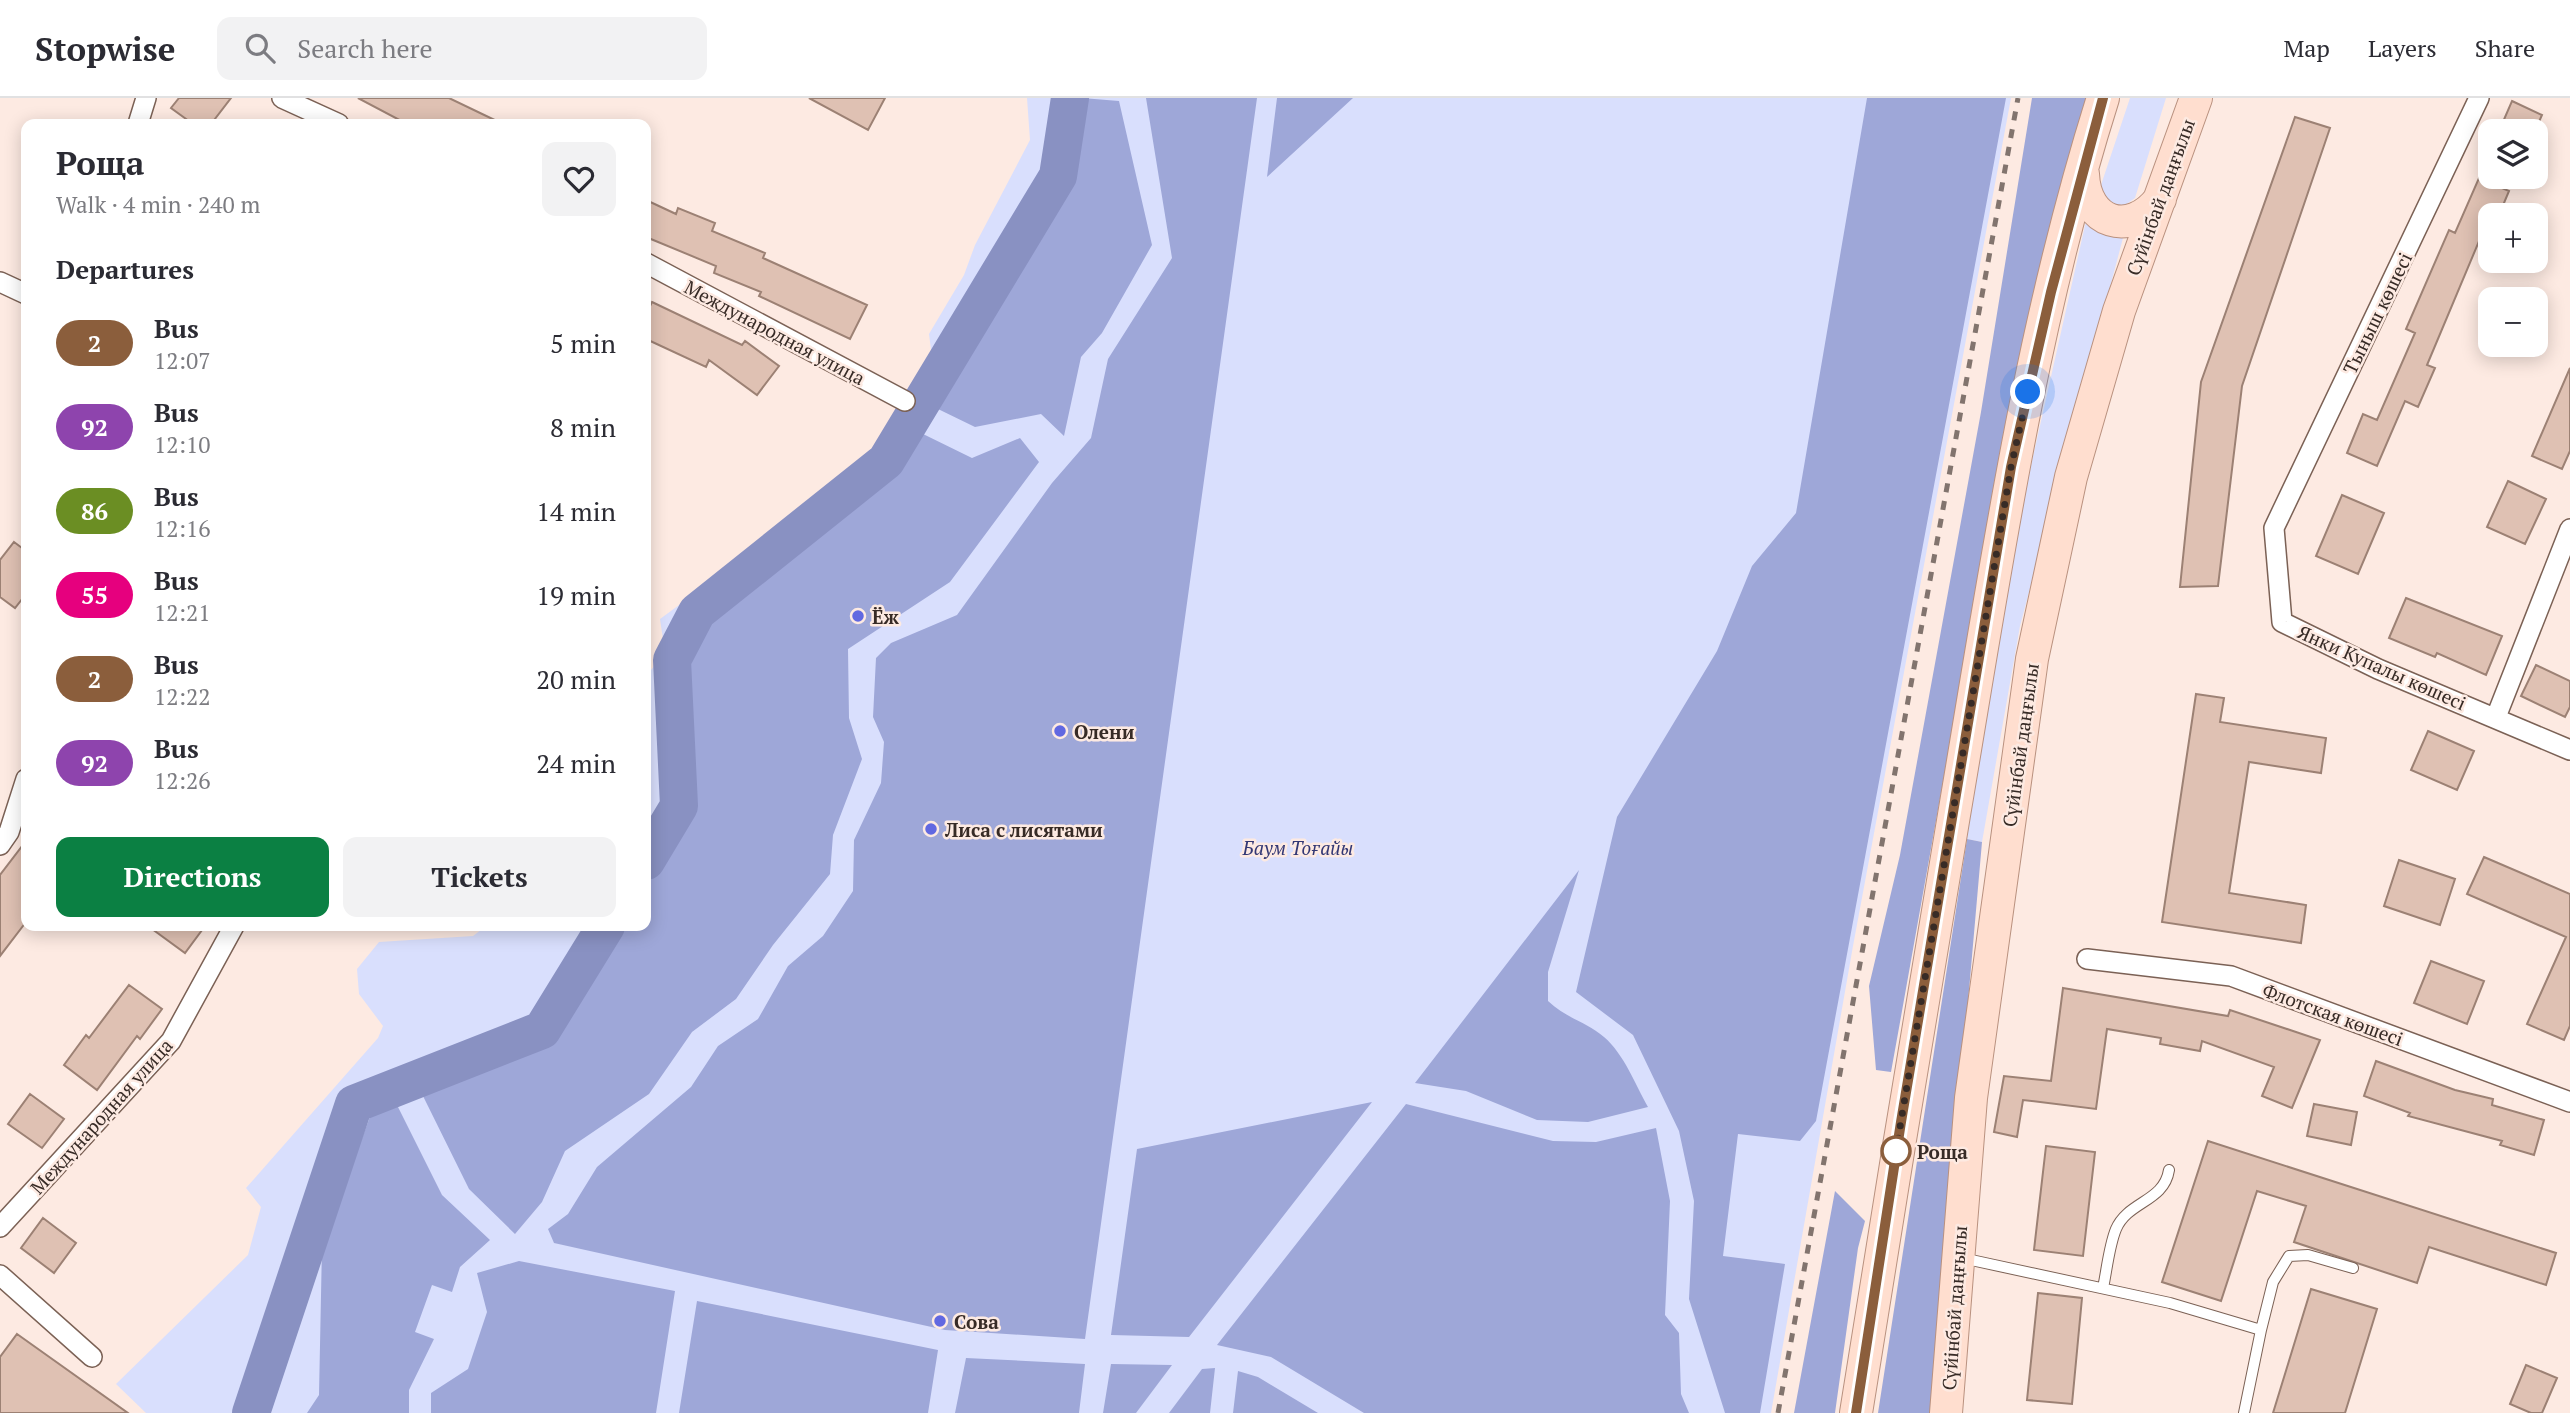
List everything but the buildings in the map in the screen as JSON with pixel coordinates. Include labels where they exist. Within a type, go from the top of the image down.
[{"type":"main road","points":[[1856,1413],[1901,1122],[2011,467],[2051,292],[2103,98]]},
{"type":"main road","name":"Сүйінбай даңғылы","points":[[1947,1413],[1971,1098],[2032,659],[2071,477],[2119,311],[2196,98]]},
{"type":"main road","points":[[2083,174],[2084,194],[2094,211],[2111,220],[2131,222],[2149,213],[2161,197]]},
{"type":"street","points":[[140,119],[146,98]]},
{"type":"street","points":[[282,98],[328,119]]},
{"type":"street","name":"Тыныш көшесі","points":[[2274,528],[2479,98]]},
{"type":"street","name":"Международная улица","points":[[651,266],[905,401]]},
{"type":"street","points":[[0,282],[21,292]]},
{"type":"street","name":"Янки Купалы көшесі","points":[[2274,528],[2281,622],[2378,669],[2570,750]]},
{"type":"street","points":[[2496,717],[2570,529]]},
{"type":"street","points":[[0,845],[9,832],[21,795]]},
{"type":"street","name":"Международная улица","points":[[0,1227],[171,1041],[231,931]]},
{"type":"street","name":"Флотская көшесі","points":[[2087,959],[2231,976],[2570,1101]]},
{"type":"street","points":[[0,1275],[92,1357]]},
{"type":"lane","points":[[2103,1288],[2116,1228],[2128,1212],[2160,1193],[2169,1170]]},
{"type":"lane","points":[[2244,1413],[2273,1282],[2289,1256],[2308,1255],[2353,1268]]},
{"type":"lane","points":[[1958,1257],[2171,1303],[2261,1331]]},
{"type":"green space","name":"Баум Тоғайы","points":[[1027,98],[2011,98],[1853,946],[1771,1413],[146,1413],[116,1384],[248,1255],[261,1207],[246,1188],[378,1038],[383,1026],[359,994],[357,969],[379,942],[473,936],[480,931],[651,931],[651,670],[665,653],[660,619],[821,501],[855,487],[886,461],[936,389],[929,334],[964,275],[975,245],[1030,140]]},
{"type":"green space","points":[[2130,98],[2166,98],[2135,198],[2121,208],[2105,204],[2101,185]]},
{"type":"green space","points":[[2086,221],[2123,238],[2020,626],[1982,842],[1967,839],[1999,608]]},
{"type":"shaded area","points":[[1082,98],[1119,101],[1152,245],[1102,333],[1081,357],[1064,436],[1041,414],[975,427],[938,409],[1073,179]]},
{"type":"shaded area","points":[[1146,98],[1257,98],[1085,1339],[945,1330],[554,1243],[548,1229],[568,1214],[597,1167],[691,1087],[718,1046],[758,1019],[788,966],[823,936],[853,891],[854,840],[881,783],[884,742],[873,717],[876,658],[891,643],[957,615],[1052,483],[1091,438],[1108,359],[1172,258]]},
{"type":"shaded area","points":[[1277,98],[1353,98],[1267,177]]},
{"type":"shaded area","points":[[1867,98],[2006,98],[1816,1121],[1800,1141],[1738,1134],[1723,1256],[1785,1264],[1760,1413],[1725,1413],[1689,1299],[1694,1201],[1679,1131],[1633,1035],[1576,992],[1617,817],[1717,651],[1752,566],[1796,513]]},
{"type":"shaded area","points":[[2032,98],[2086,98],[2056,219],[2003,462],[1891,1072],[1876,1070],[1869,986],[1900,855],[1981,412]]},
{"type":"shaded area","points":[[921,433],[972,458],[1020,438],[1039,462],[950,582],[848,649],[849,718],[862,759],[833,835],[830,874],[773,945],[736,999],[692,1032],[649,1094],[565,1151],[542,1202],[515,1234],[469,1189],[423,1096],[552,1044],[620,931],[651,931],[651,880],[696,803],[690,666],[708,622],[891,479]]},
{"type":"shaded area","points":[[1967,839],[1982,842],[1932,1413],[1878,1413]]},
{"type":"shaded area","points":[[1579,870],[1548,972],[1548,1001],[1611,1044],[1648,1107],[1588,1122],[1537,1120],[1466,1091],[1415,1083]]},
{"type":"shaded area","points":[[1372,1102],[1189,1337],[1111,1335],[1137,1149]]},
{"type":"shaded area","points":[[396,1103],[442,1195],[490,1240],[460,1267],[452,1292],[432,1285],[415,1332],[434,1339],[409,1390],[409,1413],[307,1413],[319,1395],[322,1246],[371,1114]]},
{"type":"shaded area","points":[[1406,1104],[1553,1141],[1596,1142],[1656,1128],[1670,1201],[1665,1315],[1679,1333],[1681,1394],[1689,1413],[1364,1413],[1271,1357],[1217,1345]]},
{"type":"shaded area","points":[[1835,1191],[1865,1221],[1858,1248],[1835,1413],[1794,1413]]},
{"type":"shaded area","points":[[519,1261],[675,1291],[656,1413],[431,1413],[431,1393],[468,1369],[487,1312],[477,1273]]},
{"type":"shaded area","points":[[697,1301],[938,1350],[928,1413],[679,1413]]},
{"type":"shaded area","points":[[966,1358],[1085,1364],[1079,1413],[955,1413]]},
{"type":"shaded area","points":[[1111,1364],[1172,1365],[1136,1413],[1103,1413]]},
{"type":"shaded area","points":[[1215,1368],[1210,1413],[1169,1413],[1202,1369]]},
{"type":"shaded area","points":[[1238,1371],[1258,1377],[1318,1413],[1233,1413]]},
{"type":"waterway","points":[[651,853],[679,806],[672,660],[697,612],[886,461],[1058,176],[1070,98]]},
{"type":"waterway","points":[[251,1413],[354,1104],[542,1030],[603,931]]},
{"type":"railway","points":[[1778,1413],[2018,98]]},
{"type":"bus line","name":"2","points":[[1856,1413],[1901,1122],[2011,467],[2051,292],[2103,98]]},
{"type":"place","name":"Ёж","points":[[858,616]]},
{"type":"place","name":"Олени","points":[[1060,731]]},
{"type":"place","name":"Лиса с лисятами","points":[[931,829]]},
{"type":"place","name":"Роща","points":[[1896,1151]]},
{"type":"place","name":"Сова","points":[[940,1321]]},
{"type":"route","points":[[1896,1151],[1895,1157],[2011,467],[2028,392]]}]
